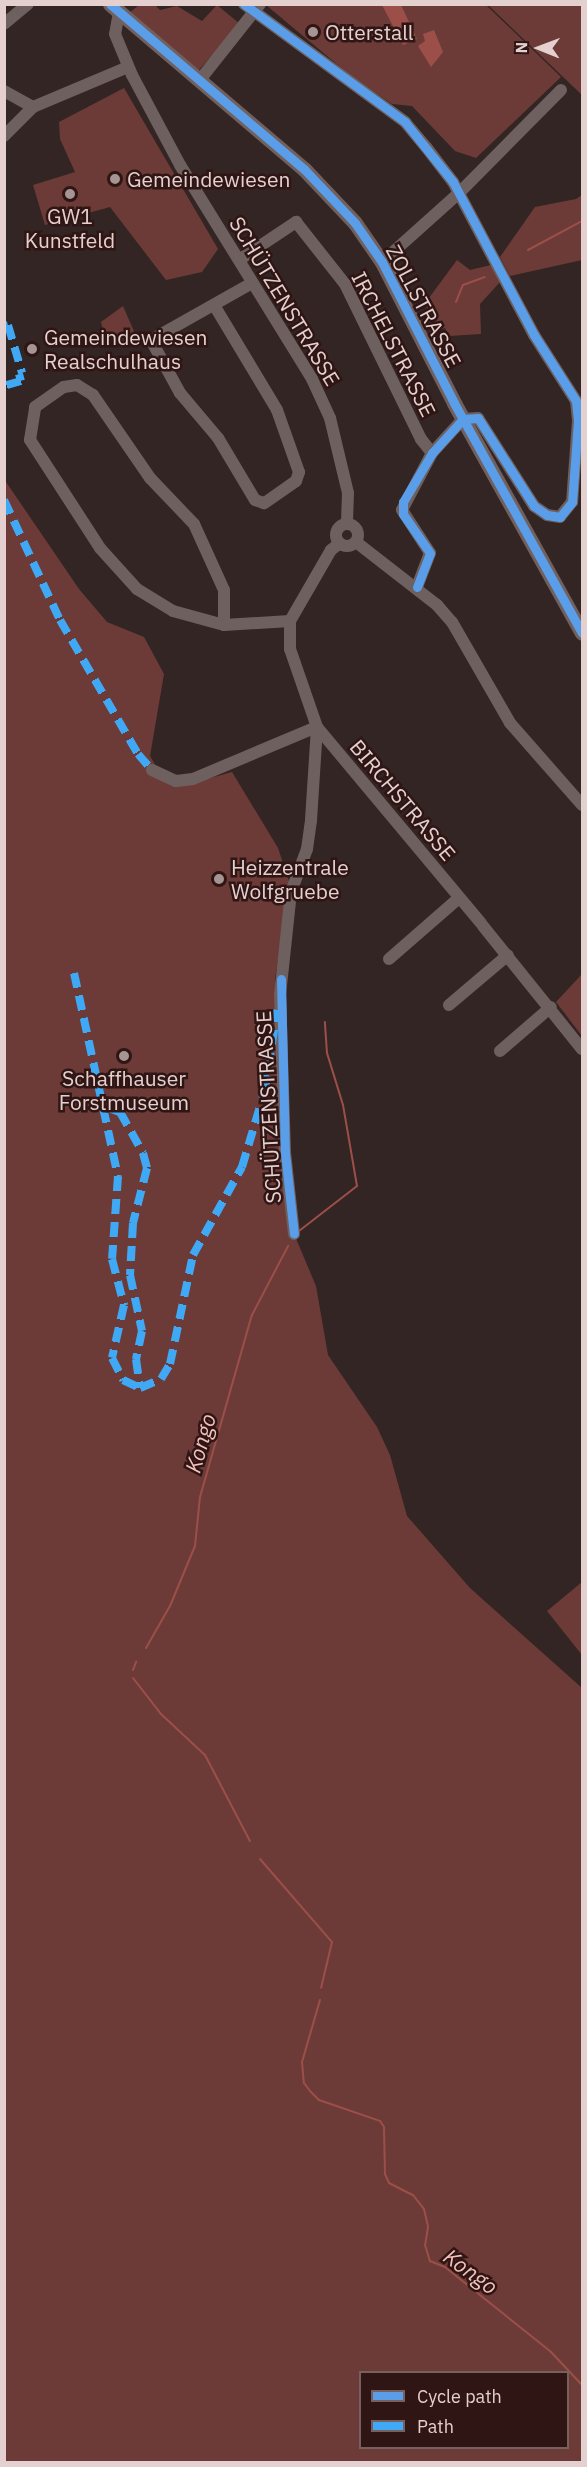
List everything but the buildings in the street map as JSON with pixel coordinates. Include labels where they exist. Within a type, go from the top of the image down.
[{"type":"main road","name":"ZOLLSTRASSE","points":[[115,8],[329,193],[382,262],[463,419],[582,633]]},
{"type":"street","points":[[4,24],[28,4]]},
{"type":"street","points":[[199,81],[252,7],[405,122],[459,193],[530,327],[576,402],[578,421],[572,502],[560,517],[547,515],[534,506],[478,417],[463,419],[432,453],[402,510],[430,553],[417,587]]},
{"type":"street","name":"SCHÜTZENSTRASSE","points":[[115,8],[115,33],[128,68],[180,165],[312,379],[330,418],[348,494],[347,524]]},
{"type":"street","points":[[4,136],[33,107],[128,68]]},
{"type":"street","points":[[4,90],[33,107]]},
{"type":"street","points":[[382,262],[459,193],[561,90]]},
{"type":"street","name":"IRCHELSTRASSE","points":[[239,260],[296,222],[345,284],[421,439],[432,453]]},
{"type":"street","points":[[214,305],[277,410],[298,472],[296,481],[264,503],[255,500],[218,438],[180,393],[151,340],[252,283]]},
{"type":"street","points":[[224,625],[224,590],[194,524],[150,478],[93,394],[77,385],[44,398],[35,407],[30,440],[100,548],[137,589],[173,611],[224,625],[290,621],[331,550],[339,543]]},
{"type":"street","points":[[339,543],[338,529],[347,524],[357,529],[356,542]]},
{"type":"street","points":[[356,542],[417,587],[452,622],[510,723],[582,805]]},
{"type":"street","points":[[339,543],[346,546],[356,542]]},
{"type":"street","name":"SCHÜTZENSTRASSE","points":[[290,621],[290,649],[317,728],[307,849],[291,892],[280,995],[285,1153],[294,1234]]},
{"type":"street","points":[[152,770],[176,781],[193,779],[317,728]]},
{"type":"street","name":"BIRCHSTRASSE","points":[[317,728],[551,1006],[582,1049]]},
{"type":"street","points":[[390,959],[459,898]]},
{"type":"street","points":[[449,1005],[508,955]]},
{"type":"street","points":[[500,1051],[551,1006]]},
{"type":"shaded area","points":[[139,5],[155,5],[160,10],[177,6],[202,21],[217,5],[240,24],[198,71],[129,13]]},
{"type":"shaded area","points":[[266,5],[486,5],[561,77],[476,158],[455,151],[412,106],[392,104],[351,76]]},
{"type":"shaded area","points":[[382,5],[401,5],[417,39],[403,45]]},
{"type":"shaded area","points":[[488,5],[582,5],[582,95]]},
{"type":"shaded area","points":[[434,30],[443,52],[431,67],[418,46],[425,41],[423,34]]},
{"type":"shaded area","name":"Gemeindewiesen","points":[[124,88],[218,249],[202,272],[166,280],[110,207],[45,225],[33,185],[75,172],[60,139],[59,122]]},
{"type":"shaded area","points":[[582,195],[582,260],[510,276],[500,257],[535,207],[576,199]]},
{"type":"shaded area","points":[[457,260],[470,270],[491,265],[500,282],[480,304],[481,334],[449,336],[445,328],[430,333],[426,302]]},
{"type":"shaded area","points":[[123,306],[136,336],[117,345],[105,339],[101,322]]},
{"type":"shaded area","points":[[4,479],[79,589],[107,622],[144,637],[164,674],[150,756],[165,782],[189,784],[232,772],[278,848],[290,884],[275,979],[289,1222],[316,1286],[328,1355],[377,1427],[390,1455],[407,1516],[470,1588],[582,1688],[582,2462],[5,2462]]},
{"type":"shaded area","points":[[582,974],[582,1036],[556,1002]]},
{"type":"shaded area","points":[[582,1582],[582,1655],[547,1611]]},
{"type":"waterway","points":[[528,250],[582,221]]},
{"type":"waterway","points":[[456,302],[463,285],[485,277]]},
{"type":"waterway","name":"Kongo","points":[[299,1231],[357,1186],[343,1105],[327,1053],[325,1022]]},
{"type":"waterway","name":"Kongo","points":[[146,1648],[170,1606],[195,1546],[200,1497],[252,1315],[288,1246]]},
{"type":"waterway","name":"Kongo","points":[[133,1670],[136,1662]]},
{"type":"waterway","name":"Kongo","points":[[133,1678],[161,1714],[205,1755],[250,1841]]},
{"type":"waterway","name":"Kongo","points":[[260,1859],[332,1942],[321,1988]]},
{"type":"waterway","name":"Kongo","points":[[320,2000],[302,2062],[304,2083],[319,2100],[380,2121],[384,2127],[385,2174],[389,2183],[413,2195],[424,2209],[428,2227],[425,2245],[430,2261],[445,2267],[551,2352],[569,2371]]},
{"type":"waterway","name":"Kongo","points":[[569,2371],[582,2385]]},
{"type":"marked path","points":[[4,326],[8,325],[22,373],[19,374],[21,381],[4,386]]},
{"type":"marked path","points":[[4,500],[60,620],[138,754],[152,770]]},
{"type":"marked path","points":[[74,973],[118,1176],[112,1259],[124,1305],[112,1358],[123,1380],[140,1388],[161,1379],[170,1364],[193,1255],[242,1167],[265,1090],[277,1010]]},
{"type":"marked path","points":[[106,1107],[120,1112],[143,1153],[147,1168],[133,1223],[130,1275],[142,1331],[136,1359],[140,1388]]},
{"type":"cycle path","points":[[110,4],[304,169],[355,223],[382,262],[454,403],[582,633]]},
{"type":"cycle path","points":[[244,4],[405,122],[453,182],[534,335],[576,401],[578,421],[572,502],[560,517],[547,515],[534,506],[478,418],[463,419]]},
{"type":"cycle path","points":[[417,587],[430,553],[403,514],[403,502],[432,453],[463,419]]},
{"type":"cycle path","points":[[281,979],[285,1153],[294,1234]]},
{"type":"place","name":"Otterstall","points":[[313,32]]},
{"type":"place","name":"Gemeindewiesen","points":[[115,179]]},
{"type":"place","name":"GW1 Kunstfeld","points":[[70,194]]},
{"type":"place","name":"Gemeindewiesen Realschulhaus","points":[[32,349]]},
{"type":"place","name":"Heizzentrale Wolfgruebe","points":[[219,879]]},
{"type":"place","name":"Schaffhauser Forstmuseum","points":[[124,1056]]}]
